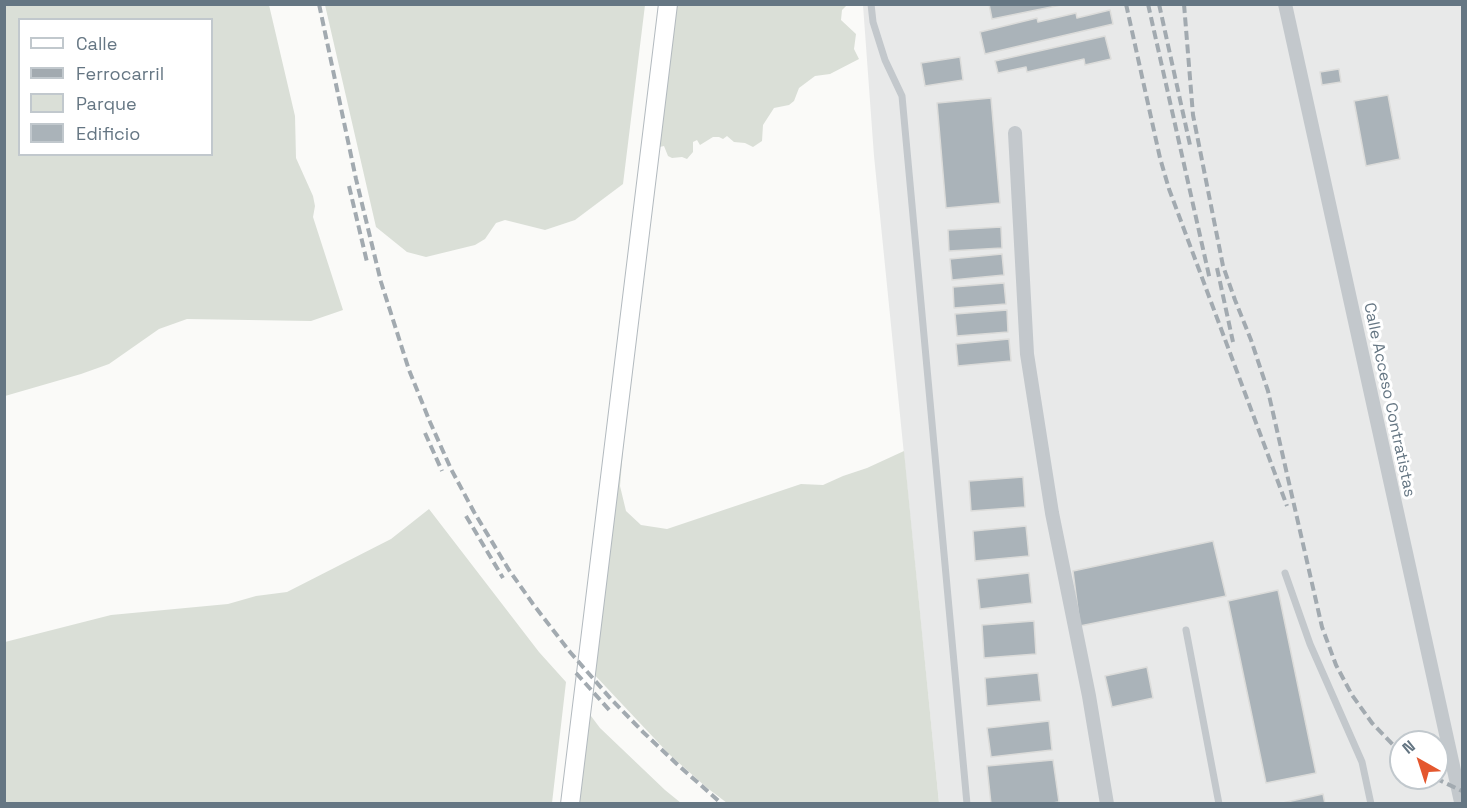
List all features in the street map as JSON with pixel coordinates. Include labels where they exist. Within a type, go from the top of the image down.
[{"type":"main road","points":[[570,804],[668,4]]},
{"type":"street","name":"Calle Acceso Contratistas","points":[[1285,4],[1459,803]]},
{"type":"street","points":[[1015,133],[1027,354],[1052,513],[1089,696],[1107,804]]},
{"type":"lane","points":[[871,4],[873,22],[885,60],[902,96],[967,804]]},
{"type":"lane","points":[[1285,573],[1310,644],[1362,762],[1371,804]]},
{"type":"lane","points":[[1186,630],[1219,804]]},
{"type":"shaded area","points":[[863,5],[1462,5],[1462,803],[939,803],[874,156]]},
{"type":"green space","points":[[5,4],[269,5],[295,116],[296,158],[313,196],[315,206],[313,217],[343,310],[311,321],[187,319],[159,329],[109,364],[5,396]]},
{"type":"green space","points":[[325,5],[645,5],[623,184],[575,220],[545,230],[505,220],[496,223],[485,239],[475,245],[426,257],[407,252],[376,227]]},
{"type":"green space","points":[[672,5],[847,5],[842,10],[841,20],[856,34],[854,49],[859,59],[830,74],[815,76],[799,88],[794,101],[789,105],[774,108],[763,125],[762,141],[753,147],[745,143],[734,142],[727,136],[723,139],[713,137],[700,145],[697,140],[693,142],[693,152],[687,159],[672,158],[668,156],[664,146],[655,148]]},
{"type":"green space","points":[[631,355],[620,486],[626,511],[641,525],[667,529],[801,484],[823,485],[904,451],[939,803],[727,803],[670,755],[590,670]]},
{"type":"green space","points":[[429,509],[539,652],[566,682],[552,803],[5,803],[5,642],[111,615],[228,604],[256,596],[287,592],[391,539]]},
{"type":"green space","points":[[585,708],[600,728],[681,803],[575,804]]},
{"type":"building","points":[[989,4],[1066,4],[992,19]]},
{"type":"building","points":[[1110,10],[1113,24],[985,54],[980,32],[1037,18],[1038,22],[1076,13],[1077,18]]},
{"type":"building","points":[[1105,36],[1111,59],[1085,65],[1084,59],[1027,72],[1026,67],[998,73],[995,61]]},
{"type":"building","points":[[960,57],[963,80],[925,86],[921,63]]},
{"type":"building","points":[[1339,69],[1341,82],[1322,85],[1320,72]]},
{"type":"building","points":[[1388,95],[1400,159],[1366,166],[1354,101]]},
{"type":"building","points":[[991,98],[1000,203],[946,208],[937,103]]},
{"type":"building","points":[[1001,227],[1002,248],[949,251],[948,230]]},
{"type":"building","points":[[1002,254],[1004,275],[952,280],[950,259]]},
{"type":"building","points":[[1004,283],[1006,304],[954,308],[953,287]]},
{"type":"building","points":[[1007,310],[1008,332],[957,336],[955,314]]},
{"type":"building","points":[[1009,339],[1011,361],[958,366],[956,344]]},
{"type":"building","points":[[1023,477],[1025,507],[971,511],[969,481]]},
{"type":"building","points":[[1026,526],[1029,556],[975,561],[973,531]]},
{"type":"building","points":[[1213,541],[1226,596],[1080,626],[1073,571]]},
{"type":"building","points":[[1029,573],[1032,603],[980,609],[977,579]]},
{"type":"building","points":[[1278,590],[1316,773],[1266,783],[1228,601]]},
{"type":"building","points":[[1034,621],[1036,654],[984,658],[982,625]]},
{"type":"building","points":[[1147,667],[1153,698],[1112,707],[1105,676]]},
{"type":"building","points":[[1038,673],[1041,701],[987,706],[985,678]]},
{"type":"building","points":[[1049,721],[1052,750],[991,757],[987,728]]},
{"type":"building","points":[[1053,760],[1059,802],[991,804],[987,766]]},
{"type":"building","points":[[1323,794],[1325,804],[1278,804]]},
{"type":"railway","points":[[319,4],[356,179],[381,282],[409,370],[451,469],[509,570],[570,652],[643,732],[722,804]]},
{"type":"railway","points":[[1126,4],[1169,189],[1287,506]]},
{"type":"railway","points":[[1148,4],[1210,280]]},
{"type":"railway","points":[[1159,4],[1190,145]]},
{"type":"railway","points":[[1184,4],[1193,115],[1223,266],[1268,391],[1322,627],[1336,665],[1352,695],[1372,723],[1389,741]]},
{"type":"railway","points":[[349,186],[367,262]]},
{"type":"railway","points":[[1217,268],[1233,342]]},
{"type":"railway","points":[[425,433],[442,471]]},
{"type":"railway","points":[[466,516],[503,578]]},
{"type":"railway","points":[[576,673],[612,713]]},
{"type":"railway","points":[[1449,785],[1462,791]]}]
